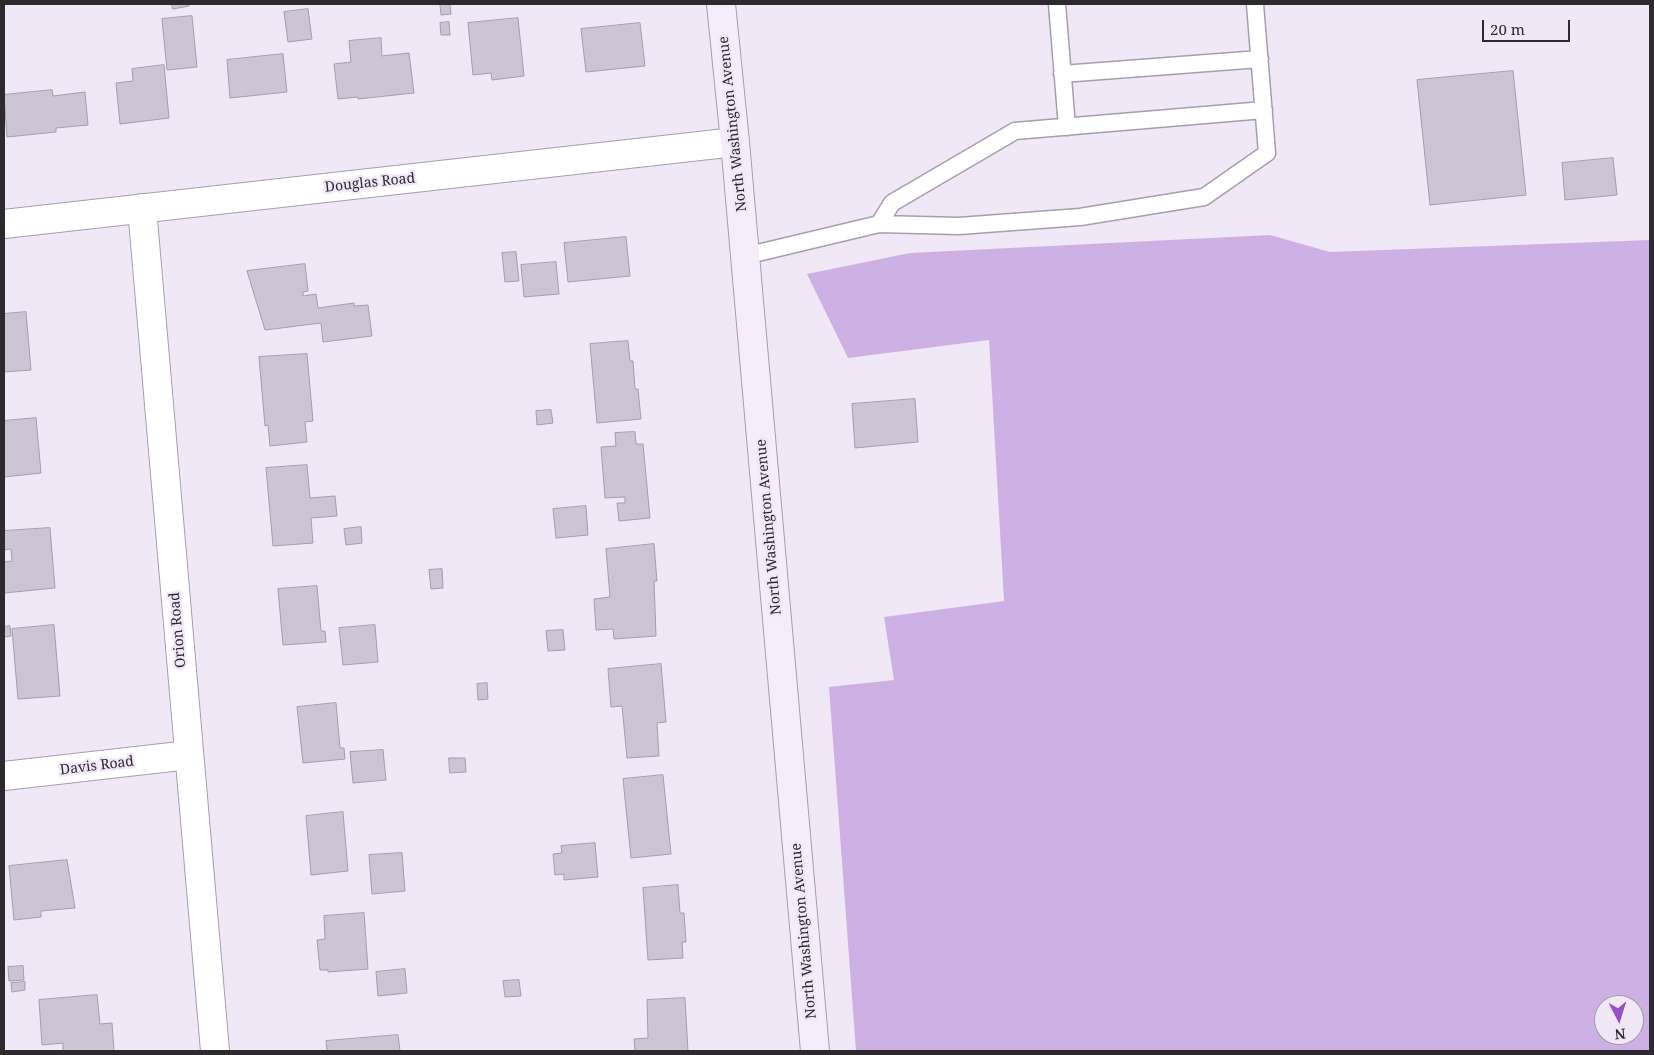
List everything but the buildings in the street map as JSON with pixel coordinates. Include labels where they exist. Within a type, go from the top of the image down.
[{"type":"main road","name":"North Washington Avenue","points":[[721,4],[735,142],[814,1051]]},
{"type":"street","name":"Douglas Road","points":[[4,224],[735,142]]},
{"type":"street","name":"Orion Road","points":[[142,208],[215,1051]]},
{"type":"street","name":"Davis Road","points":[[4,776],[189,755]]},
{"type":"lane","points":[[1056,4],[1067,127]]},
{"type":"lane","points":[[745,256],[879,224],[959,226],[1080,217],[1204,197],[1267,153],[1255,4]]},
{"type":"lane","points":[[1062,74],[1260,59]]},
{"type":"lane","points":[[879,224],[892,203],[1015,131],[1264,110]]},
{"type":"shaded area","points":[[1270,235],[1330,252],[1650,240],[1650,1051],[856,1051],[829,687],[894,680],[884,617],[1004,601],[989,340],[848,358],[807,274],[910,253]]}]
